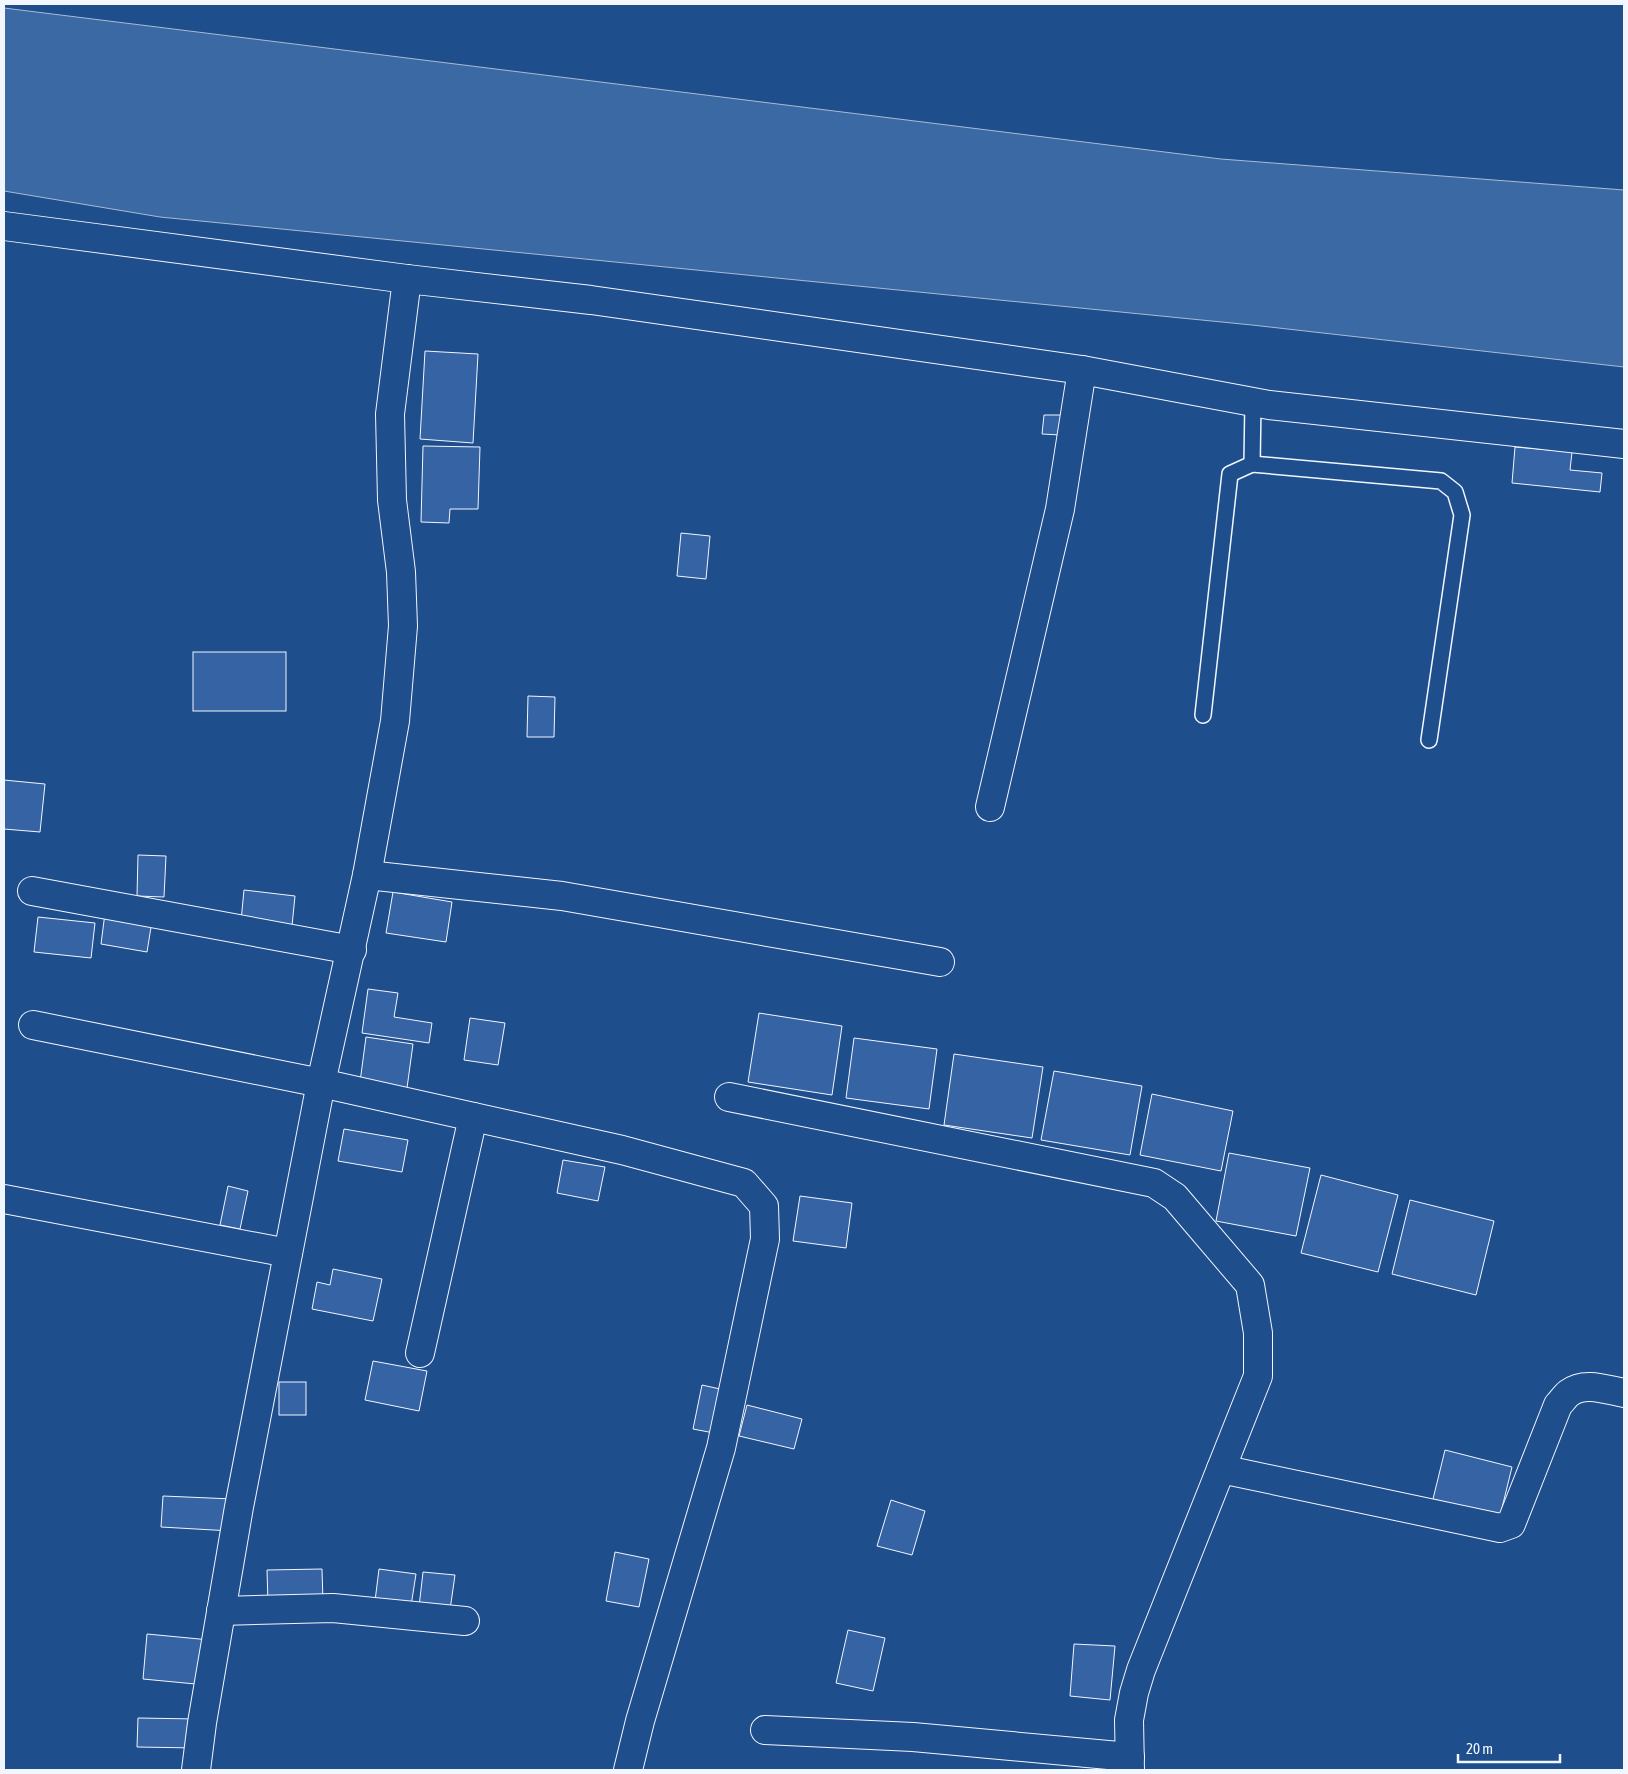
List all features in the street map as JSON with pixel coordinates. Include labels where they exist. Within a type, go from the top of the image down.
[{"type":"street","points":[[4,226],[407,279],[591,300],[1082,370],[1253,402],[1624,444]]},
{"type":"street","points":[[196,1770],[202,1723],[239,1507],[321,1083],[352,950],[367,875],[395,721],[403,626],[402,572],[392,500],[390,414],[407,279]]},
{"type":"street","points":[[990,807],[1060,509],[1082,370]]},
{"type":"street","points":[[367,875],[562,896],[940,962]]},
{"type":"street","points":[[32,890],[352,950]]},
{"type":"street","points":[[32,1025],[321,1083],[622,1150],[744,1183],[764,1206],[765,1239],[721,1448],[640,1721],[628,1770]]},
{"type":"street","points":[[728,1097],[1154,1182],[1175,1197],[1250,1285],[1258,1333],[1258,1376],[1141,1670],[1134,1694],[1130,1720],[1130,1763],[914,1737],[764,1730]]},
{"type":"street","points":[[420,1353],[473,1117]]},
{"type":"street","points":[[4,1199],[288,1253]]},
{"type":"street","points":[[1221,1469],[1500,1528],[1511,1524],[1558,1405],[1570,1392],[1590,1386],[1624,1393]]},
{"type":"street","points":[[221,1611],[333,1608],[465,1621]]},
{"type":"lane","points":[[1252,464],[1253,402]]},
{"type":"lane","points":[[1203,715],[1230,474],[1252,464],[1441,481],[1455,492],[1462,515],[1429,740]]},
{"type":"water","points":[[4,8],[1221,159],[1624,190],[1624,367],[1252,325],[160,217],[4,191]]},
{"type":"building","points":[[425,351],[478,354],[473,443],[420,439]]},
{"type":"building","points":[[1044,415],[1062,415],[1060,435],[1042,434]]},
{"type":"building","points":[[423,446],[480,447],[478,509],[450,509],[449,523],[421,522]]},
{"type":"building","points":[[1515,447],[1572,452],[1570,470],[1602,473],[1600,492],[1512,483]]},
{"type":"building","points":[[681,533],[710,536],[706,579],[677,576]]},
{"type":"building","points":[[193,652],[286,652],[286,711],[193,711]]},
{"type":"building","points":[[528,696],[555,697],[554,737],[527,737]]},
{"type":"building","points":[[4,780],[45,784],[40,832],[4,829]]},
{"type":"building","points":[[138,855],[166,856],[164,897],[137,896]]},
{"type":"building","points":[[244,890],[295,896],[292,926],[241,921]]},
{"type":"building","points":[[393,892],[452,902],[446,942],[386,933]]},
{"type":"building","points":[[105,913],[152,921],[147,952],[101,944]]},
{"type":"building","points":[[38,917],[95,923],[91,958],[34,952]]},
{"type":"building","points":[[368,989],[398,993],[394,1017],[432,1023],[429,1043],[362,1033]]},
{"type":"building","points":[[759,1013],[842,1026],[832,1095],[748,1082]]},
{"type":"building","points":[[470,1018],[505,1023],[498,1065],[464,1060]]},
{"type":"building","points":[[366,1037],[413,1044],[407,1088],[360,1082]]},
{"type":"building","points":[[854,1038],[937,1049],[929,1109],[846,1098]]},
{"type":"building","points":[[954,1054],[1043,1067],[1032,1138],[944,1125]]},
{"type":"building","points":[[1054,1071],[1142,1086],[1130,1155],[1041,1140]]},
{"type":"building","points":[[1152,1094],[1233,1111],[1221,1171],[1140,1155]]},
{"type":"building","points":[[344,1129],[408,1140],[402,1172],[338,1161]]},
{"type":"building","points":[[1229,1153],[1310,1168],[1296,1236],[1216,1221]]},
{"type":"building","points":[[563,1160],[605,1167],[598,1201],[557,1193]]},
{"type":"building","points":[[1321,1175],[1398,1195],[1378,1272],[1301,1253]]},
{"type":"building","points":[[228,1186],[248,1191],[240,1229],[220,1225]]},
{"type":"building","points":[[800,1196],[852,1203],[846,1248],[793,1241]]},
{"type":"building","points":[[1410,1200],[1494,1221],[1476,1295],[1392,1274]]},
{"type":"building","points":[[333,1269],[382,1279],[373,1321],[312,1309],[317,1282],[330,1285]]},
{"type":"building","points":[[373,1361],[427,1371],[419,1411],[365,1400]]},
{"type":"building","points":[[279,1382],[306,1382],[306,1415],[279,1415]]},
{"type":"building","points":[[702,1385],[729,1391],[719,1434],[693,1429]]},
{"type":"building","points":[[747,1405],[802,1419],[794,1449],[739,1436]]},
{"type":"building","points":[[1445,1450],[1512,1467],[1500,1516],[1433,1499]]},
{"type":"building","points":[[163,1496],[233,1499],[231,1531],[161,1527]]},
{"type":"building","points":[[891,1500],[925,1511],[912,1555],[877,1546]]},
{"type":"building","points":[[615,1552],[649,1559],[639,1607],[606,1601]]},
{"type":"building","points":[[322,1569],[323,1602],[268,1603],[267,1570]]},
{"type":"building","points":[[379,1569],[416,1574],[411,1606],[375,1601]]},
{"type":"building","points":[[423,1572],[455,1575],[450,1610],[419,1607]]},
{"type":"building","points":[[848,1630],[885,1638],[873,1691],[836,1683]]},
{"type":"building","points":[[147,1634],[210,1640],[206,1685],[143,1679]]},
{"type":"building","points":[[1074,1644],[1115,1646],[1110,1700],[1070,1696]]},
{"type":"building","points":[[138,1718],[197,1719],[196,1748],[137,1747]]}]
